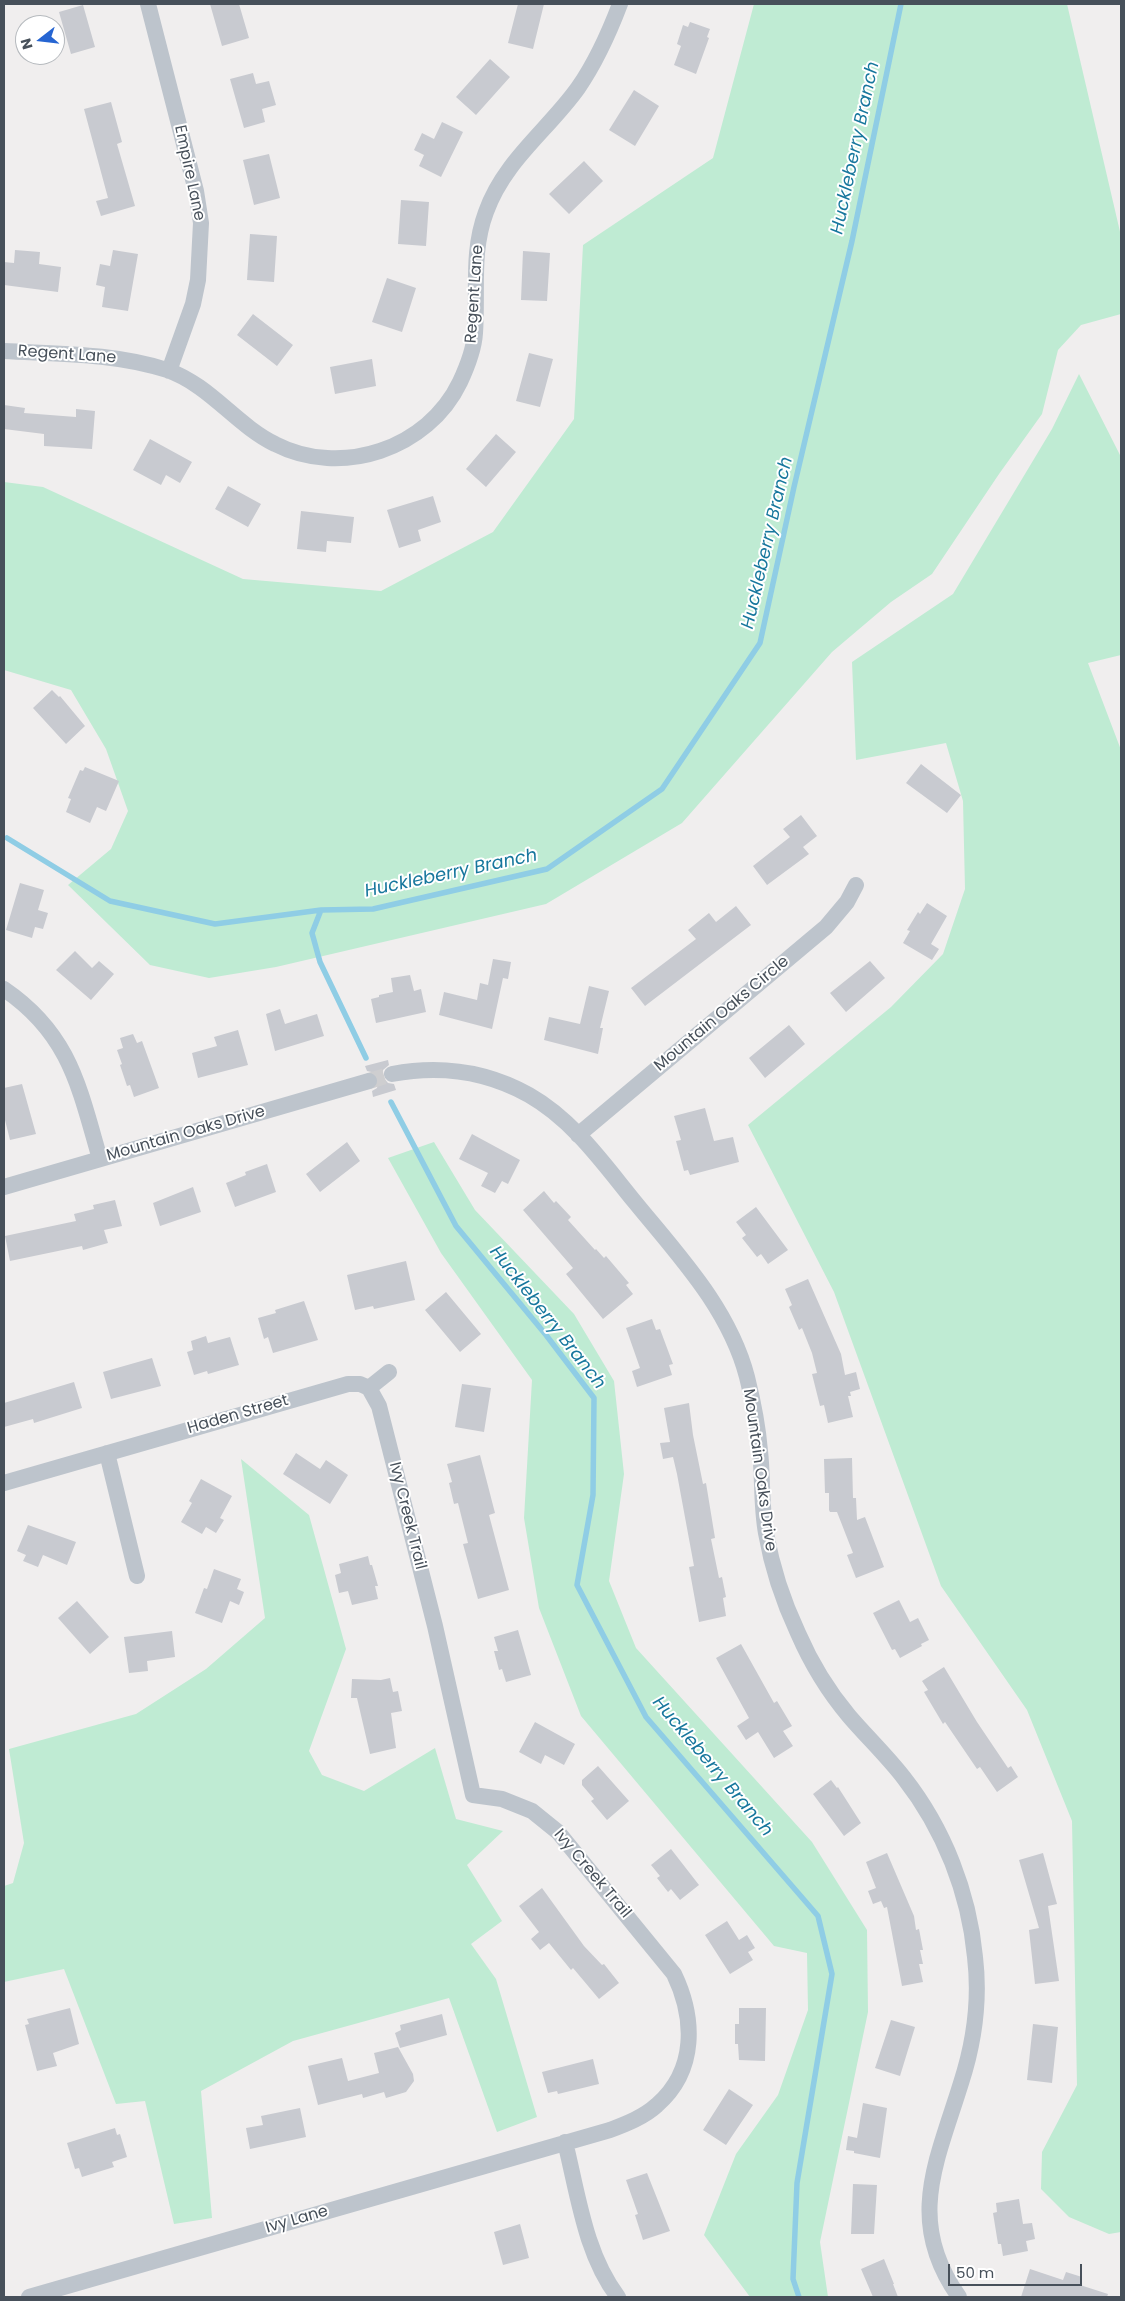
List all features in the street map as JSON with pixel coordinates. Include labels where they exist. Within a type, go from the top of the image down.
[{"type":"street","name":"Empire Lane","points":[[148,4],[196,191],[201,223],[198,280],[194,304],[169,371]]},
{"type":"street","name":"Regent Lane","points":[[4,351],[127,360],[169,371],[222,403],[257,433],[276,445],[303,455],[326,458],[369,456],[410,438],[445,406],[459,384],[470,360],[475,334],[476,250],[486,212],[498,186],[514,160],[577,88],[608,34],[620,4]]},
{"type":"street","name":"Mountain Oaks Circle","points":[[578,1135],[826,926],[847,902],[856,886]]},
{"type":"street","points":[[4,988],[40,1018],[57,1040],[70,1062],[100,1159]]},
{"type":"street","name":"Mountain Oaks Drive","points":[[392,1074],[437,1069],[489,1076],[530,1095],[558,1114],[578,1135],[690,1270],[710,1296],[730,1333],[746,1374],[752,1401],[760,1451],[766,1531],[774,1571],[787,1608],[815,1666],[830,1690],[904,1777],[926,1808],[944,1842],[958,1880],[968,1917],[975,1958],[976,2000],[973,2036],[962,2080],[934,2164],[928,2214],[937,2254],[946,2275],[959,2297]]},
{"type":"street","name":"Mountain Oaks Drive","points":[[4,1187],[369,1081]]},
{"type":"street","points":[[369,1388],[389,1372]]},
{"type":"street","name":"Haden Street","points":[[4,1483],[348,1384],[360,1384],[369,1388]]},
{"type":"street","name":"Ivy Creek Trail","points":[[369,1388],[382,1416],[435,1626],[474,1795],[502,1799],[532,1811],[558,1832],[674,1974],[685,1996],[690,2019],[685,2062],[673,2086],[663,2099],[632,2122],[565,2142]]},
{"type":"street","points":[[107,1453],[137,1576]]},
{"type":"street","points":[[565,2142],[594,2255],[605,2280],[618,2297]]},
{"type":"street","name":"Ivy Lane","points":[[29,2297],[565,2142]]},
{"type":"green space","points":[[754,4],[1067,4],[1121,236],[1121,314],[1081,325],[1058,350],[1042,414],[932,574],[891,602],[832,652],[682,823],[546,904],[276,967],[209,978],[150,965],[68,885],[111,849],[128,811],[106,749],[71,690],[4,670],[4,482],[43,487],[243,579],[381,591],[493,532],[574,419],[583,245],[713,158]]},
{"type":"green space","points":[[1079,374],[1121,457],[1121,655],[1088,663],[1121,750],[1121,2232],[1109,2234],[1069,2217],[1041,2189],[1042,2152],[1077,2085],[1072,1821],[1027,1710],[941,1586],[834,1292],[748,1125],[891,1007],[943,954],[965,889],[963,801],[946,743],[856,760],[852,662],[953,594],[1052,429]]},
{"type":"green space","points":[[434,1142],[475,1210],[574,1314],[614,1381],[624,1474],[609,1581],[636,1648],[812,1842],[867,1930],[868,2012],[820,2242],[828,2297],[750,2297],[704,2235],[736,2154],[778,2095],[808,2010],[807,1953],[774,1946],[581,1716],[539,1608],[524,1518],[532,1380],[441,1253],[388,1158]]},
{"type":"green space","points":[[241,1459],[309,1515],[346,1649],[309,1751],[322,1775],[364,1791],[435,1748],[456,1819],[503,1831],[467,1865],[502,1921],[471,1944],[496,1979],[537,2117],[497,2132],[449,1998],[293,2041],[201,2091],[212,2218],[174,2224],[145,2101],[116,2104],[64,1969],[4,1982],[4,1886],[13,1883],[24,1843],[9,1749],[136,1714],[206,1669],[265,1618]]},
{"type":"building","points":[[210,4],[239,4],[249,38],[222,46]]},
{"type":"building","points":[[518,4],[544,4],[533,49],[508,43]]},
{"type":"building","points":[[83,5],[95,47],[71,54],[65,33],[65,15],[60,15],[59,12]]},
{"type":"building","points":[[690,22],[710,29],[707,37],[709,38],[696,74],[674,65],[681,46],[677,44],[683,25],[688,27]]},
{"type":"building","points":[[490,59],[510,77],[476,115],[456,97]]},
{"type":"building","points":[[253,73],[256,84],[269,81],[276,105],[262,109],[265,122],[244,128],[230,79]]},
{"type":"building","points":[[634,90],[659,106],[635,146],[609,130]]},
{"type":"building","points":[[111,102],[122,142],[117,144],[135,206],[101,216],[96,201],[108,198],[84,109]]},
{"type":"building","points":[[442,122],[463,132],[441,177],[419,166],[424,155],[414,150],[422,133],[434,139]]},
{"type":"building","points":[[269,154],[280,198],[254,205],[243,160]]},
{"type":"building","points":[[584,161],[603,181],[569,214],[549,194]]},
{"type":"building","points":[[401,200],[429,202],[426,246],[398,244]]},
{"type":"building","points":[[250,234],[277,236],[274,282],[247,280]]},
{"type":"building","points":[[15,250],[40,252],[39,264],[61,267],[58,292],[4,285],[4,262],[14,263]]},
{"type":"building","points":[[113,250],[138,254],[128,311],[102,307],[105,287],[96,285],[100,264],[110,266]]},
{"type":"building","points":[[523,251],[550,253],[547,301],[521,300]]},
{"type":"building","points":[[387,278],[416,288],[402,332],[372,322]]},
{"type":"building","points":[[253,314],[293,345],[277,366],[237,335]]},
{"type":"building","points":[[529,353],[553,359],[540,407],[516,401]]},
{"type":"building","points":[[372,359],[376,386],[335,394],[330,367]]},
{"type":"building","points":[[4,405],[25,408],[24,413],[76,417],[76,409],[95,411],[92,449],[44,446],[44,434],[4,429]]},
{"type":"building","points":[[496,434],[516,452],[486,487],[466,469]]},
{"type":"building","points":[[150,439],[192,462],[180,483],[166,475],[161,485],[133,470]]},
{"type":"building","points":[[228,486],[261,504],[248,527],[215,509]]},
{"type":"building","points":[[433,496],[441,522],[418,530],[421,541],[399,548],[387,510]]},
{"type":"building","points":[[301,511],[354,517],[351,543],[327,541],[326,552],[297,549]]},
{"type":"building","points":[[52,690],[60,696],[85,726],[66,744],[33,708]]},
{"type":"building","points":[[921,764],[961,795],[947,813],[906,783]]},
{"type":"building","points":[[85,767],[119,781],[106,811],[97,807],[90,823],[66,812],[71,799],[68,798],[80,770],[83,771]]},
{"type":"building","points":[[801,815],[817,836],[803,847],[809,854],[767,885],[753,866],[790,837],[783,829]]},
{"type":"building","points":[[20,883],[44,890],[38,910],[48,913],[43,929],[35,927],[32,938],[6,930]]},
{"type":"building","points":[[927,903],[947,916],[931,944],[939,949],[932,960],[903,943],[910,931],[907,930],[918,912],[920,914]]},
{"type":"building","points":[[736,906],[751,925],[645,1006],[631,988],[696,939],[688,930],[709,913],[716,922]]},
{"type":"building","points":[[75,951],[92,968],[99,961],[114,974],[91,1000],[56,970]]},
{"type":"building","points":[[493,959],[511,962],[508,979],[503,978],[492,1029],[439,1015],[444,992],[477,1000],[480,983],[488,985]]},
{"type":"building","points":[[870,961],[885,978],[846,1012],[830,993]]},
{"type":"building","points":[[410,975],[414,991],[421,989],[426,1012],[376,1023],[371,999],[393,992],[391,978]]},
{"type":"building","points":[[589,986],[609,991],[600,1028],[603,1028],[598,1054],[544,1040],[549,1017],[580,1024]]},
{"type":"building","points":[[280,1009],[285,1024],[317,1014],[324,1036],[275,1051],[266,1014]]},
{"type":"building","points":[[789,1025],[805,1044],[765,1078],[749,1058]]},
{"type":"building","points":[[238,1030],[248,1065],[198,1078],[192,1053],[217,1046],[214,1037]]},
{"type":"building","points":[[133,1034],[137,1043],[142,1041],[159,1088],[134,1097],[130,1085],[127,1086],[117,1050],[123,1048],[120,1038]]},
{"type":"building","points":[[388,1060],[389,1065],[383,1070],[382,1076],[388,1083],[394,1084],[396,1090],[373,1097],[372,1091],[377,1088],[379,1079],[376,1073],[367,1071],[365,1066]]},
{"type":"building","points":[[22,1084],[36,1134],[10,1140],[4,1116],[4,1088]]},
{"type":"building","points":[[705,1108],[714,1141],[733,1137],[739,1162],[690,1175],[688,1170],[684,1171],[676,1141],[681,1140],[674,1116]]},
{"type":"building","points":[[472,1134],[520,1160],[508,1184],[502,1181],[495,1193],[481,1186],[488,1173],[459,1159]]},
{"type":"building","points":[[347,1142],[360,1161],[320,1192],[306,1174]]},
{"type":"building","points":[[267,1164],[276,1192],[235,1207],[226,1183],[246,1175],[245,1172]]},
{"type":"building","points":[[193,1187],[201,1212],[160,1226],[153,1203]]},
{"type":"building","points":[[544,1191],[554,1203],[556,1201],[571,1217],[568,1220],[595,1250],[604,1258],[606,1256],[629,1283],[626,1285],[633,1294],[603,1319],[566,1274],[573,1268],[523,1210]]},
{"type":"building","points":[[115,1200],[122,1226],[104,1230],[108,1243],[83,1250],[82,1246],[10,1261],[5,1236],[76,1221],[74,1214],[94,1209],[93,1205]]},
{"type":"building","points":[[756,1207],[788,1250],[768,1264],[761,1254],[757,1257],[742,1238],[746,1235],[736,1222]]},
{"type":"building","points":[[406,1261],[415,1300],[374,1309],[373,1306],[355,1310],[347,1275]]},
{"type":"building","points":[[808,1279],[841,1354],[845,1375],[856,1372],[860,1389],[850,1392],[851,1396],[848,1396],[853,1417],[828,1423],[824,1405],[820,1406],[812,1374],[817,1373],[812,1353],[802,1328],[799,1330],[789,1307],[792,1305],[785,1289]]},
{"type":"building","points":[[446,1292],[481,1334],[460,1352],[425,1310]]},
{"type":"building","points":[[304,1301],[318,1340],[273,1353],[268,1337],[264,1339],[258,1318],[276,1313],[275,1310]]},
{"type":"building","points":[[652,1319],[656,1330],[660,1329],[673,1364],[669,1365],[672,1375],[637,1387],[632,1371],[640,1368],[626,1328]]},
{"type":"building","points":[[206,1336],[208,1343],[230,1337],[239,1365],[208,1374],[207,1371],[194,1375],[187,1352],[193,1350],[191,1341]]},
{"type":"building","points":[[152,1358],[161,1386],[111,1399],[103,1372]]},
{"type":"building","points":[[74,1382],[82,1408],[34,1423],[33,1419],[4,1427],[4,1403]]},
{"type":"building","points":[[462,1384],[491,1388],[484,1432],[455,1427]]},
{"type":"building","points":[[689,1403],[693,1435],[703,1484],[706,1483],[715,1538],[711,1539],[719,1578],[722,1577],[726,1597],[723,1598],[726,1616],[699,1622],[689,1567],[694,1566],[677,1474],[673,1457],[663,1459],[660,1443],[670,1442],[664,1408]]},
{"type":"building","points":[[296,1453],[320,1469],[326,1460],[348,1475],[330,1504],[283,1474]]},
{"type":"building","points":[[480,1455],[495,1513],[489,1515],[509,1590],[478,1599],[463,1544],[468,1543],[458,1503],[454,1504],[449,1483],[452,1482],[447,1464]]},
{"type":"building","points":[[852,1458],[853,1498],[856,1498],[857,1520],[865,1517],[884,1567],[856,1578],[847,1555],[853,1553],[837,1512],[830,1512],[829,1510],[829,1493],[825,1493],[824,1459]]},
{"type":"building","points":[[201,1479],[232,1496],[220,1518],[224,1520],[216,1533],[206,1527],[202,1534],[181,1522],[192,1503],[189,1501]]},
{"type":"building","points":[[28,1525],[76,1542],[67,1565],[43,1555],[38,1567],[23,1561],[26,1555],[17,1551]]},
{"type":"building","points":[[368,1556],[378,1586],[375,1586],[378,1599],[352,1605],[348,1591],[339,1593],[335,1575],[341,1573],[339,1564]]},
{"type":"building","points":[[214,1569],[241,1579],[237,1589],[244,1592],[239,1605],[230,1601],[222,1623],[195,1613],[204,1588],[207,1589]]},
{"type":"building","points":[[899,1600],[910,1622],[918,1618],[929,1640],[900,1658],[895,1649],[892,1650],[873,1613]]},
{"type":"building","points":[[77,1601],[109,1637],[90,1654],[58,1618]]},
{"type":"building","points":[[518,1630],[531,1675],[506,1682],[502,1669],[499,1670],[494,1651],[498,1651],[494,1637]]},
{"type":"building","points":[[172,1631],[175,1657],[147,1661],[148,1671],[129,1673],[124,1637]]},
{"type":"building","points":[[741,1644],[774,1703],[777,1701],[792,1726],[783,1731],[793,1746],[774,1758],[758,1732],[746,1740],[737,1726],[749,1718],[716,1658]]},
{"type":"building","points":[[944,1667],[977,1722],[1008,1768],[1011,1766],[1018,1777],[997,1792],[980,1767],[977,1769],[945,1722],[943,1724],[924,1692],[928,1690],[922,1681]]},
{"type":"building","points":[[390,1678],[393,1692],[398,1691],[402,1711],[391,1713],[396,1748],[370,1754],[357,1698],[351,1698],[352,1679],[381,1680]]},
{"type":"building","points":[[535,1722],[575,1744],[564,1765],[545,1755],[541,1764],[519,1752]]},
{"type":"building","points":[[598,1766],[629,1801],[607,1820],[591,1801],[594,1799],[582,1785],[582,1780]]},
{"type":"building","points":[[831,1780],[838,1787],[861,1823],[844,1836],[813,1794]]},
{"type":"building","points":[[671,1849],[699,1885],[680,1900],[671,1889],[668,1892],[657,1878],[660,1876],[651,1865]]},
{"type":"building","points":[[887,1853],[914,1916],[916,1930],[919,1929],[923,1950],[920,1950],[923,1964],[919,1964],[923,1982],[902,1986],[887,1907],[884,1908],[881,1901],[873,1904],[868,1891],[876,1888],[866,1862]]},
{"type":"building","points":[[1043,1853],[1057,1904],[1048,1906],[1059,1981],[1035,1984],[1029,1930],[1039,1928],[1019,1860]]},
{"type":"building","points":[[542,1888],[584,1946],[602,1965],[604,1964],[619,1983],[599,1999],[573,1968],[571,1970],[549,1943],[540,1950],[531,1939],[539,1932],[519,1906]]},
{"type":"building","points":[[727,1921],[739,1940],[747,1935],[755,1948],[748,1952],[753,1960],[730,1974],[705,1935]]},
{"type":"building","points":[[70,2008],[79,2044],[53,2053],[57,2066],[37,2071],[25,2025],[29,2024],[27,2019]]},
{"type":"building","points":[[739,2008],[766,2008],[765,2061],[739,2060],[738,2044],[735,2044],[735,2024],[739,2024]]},
{"type":"building","points":[[442,2014],[447,2035],[400,2048],[395,2033],[401,2030],[400,2025]]},
{"type":"building","points":[[891,2020],[915,2027],[900,2076],[875,2068]]},
{"type":"building","points":[[1033,2024],[1058,2027],[1052,2083],[1027,2080]]},
{"type":"building","points":[[398,2047],[413,2074],[414,2081],[406,2092],[386,2098],[384,2092],[363,2098],[362,2094],[318,2105],[308,2066],[342,2058],[348,2081],[379,2073],[374,2053]]},
{"type":"building","points":[[593,2059],[599,2084],[558,2094],[557,2091],[548,2093],[542,2072]]},
{"type":"building","points":[[729,2089],[753,2105],[726,2145],[703,2130]]},
{"type":"building","points":[[863,2103],[887,2108],[880,2158],[846,2150],[848,2136],[857,2138]]},
{"type":"building","points":[[300,2108],[306,2137],[250,2149],[246,2128],[263,2125],[261,2116]]},
{"type":"building","points":[[115,2128],[117,2135],[120,2134],[127,2157],[112,2162],[114,2167],[82,2177],[79,2168],[75,2169],[67,2143]]},
{"type":"building","points":[[647,2173],[670,2231],[643,2240],[635,2215],[638,2214],[626,2180]]},
{"type":"building","points":[[853,2184],[877,2185],[874,2234],[851,2234]]},
{"type":"building","points":[[1019,2199],[1023,2224],[1032,2223],[1035,2239],[1026,2241],[1028,2251],[1003,2256],[1001,2244],[998,2244],[993,2213],[997,2212],[996,2203]]},
{"type":"building","points":[[520,2224],[529,2258],[503,2265],[494,2232]]},
{"type":"building","points":[[884,2259],[898,2297],[873,2297],[861,2269]]},
{"type":"building","points":[[1030,2269],[1063,2280],[1066,2272],[1082,2277],[1080,2285],[1108,2294],[1107,2297],[1021,2297]]},
{"type":"waterway","name":"Huckleberry Branch","points":[[7,838],[110,901],[215,924],[321,910],[373,909],[547,869],[662,789],[760,643],[794,487],[852,241],[901,4]]},
{"type":"waterway","name":"Huckleberry Branch","points":[[321,910],[312,933],[320,962],[366,1058]]},
{"type":"waterway","name":"Huckleberry Branch","points":[[391,1102],[456,1226],[546,1335],[594,1398],[593,1495],[577,1585],[646,1717],[818,1916],[832,1974],[797,2183],[793,2279],[799,2297]]},
{"type":"tunnel","points":[[369,1081],[392,1074]]}]
